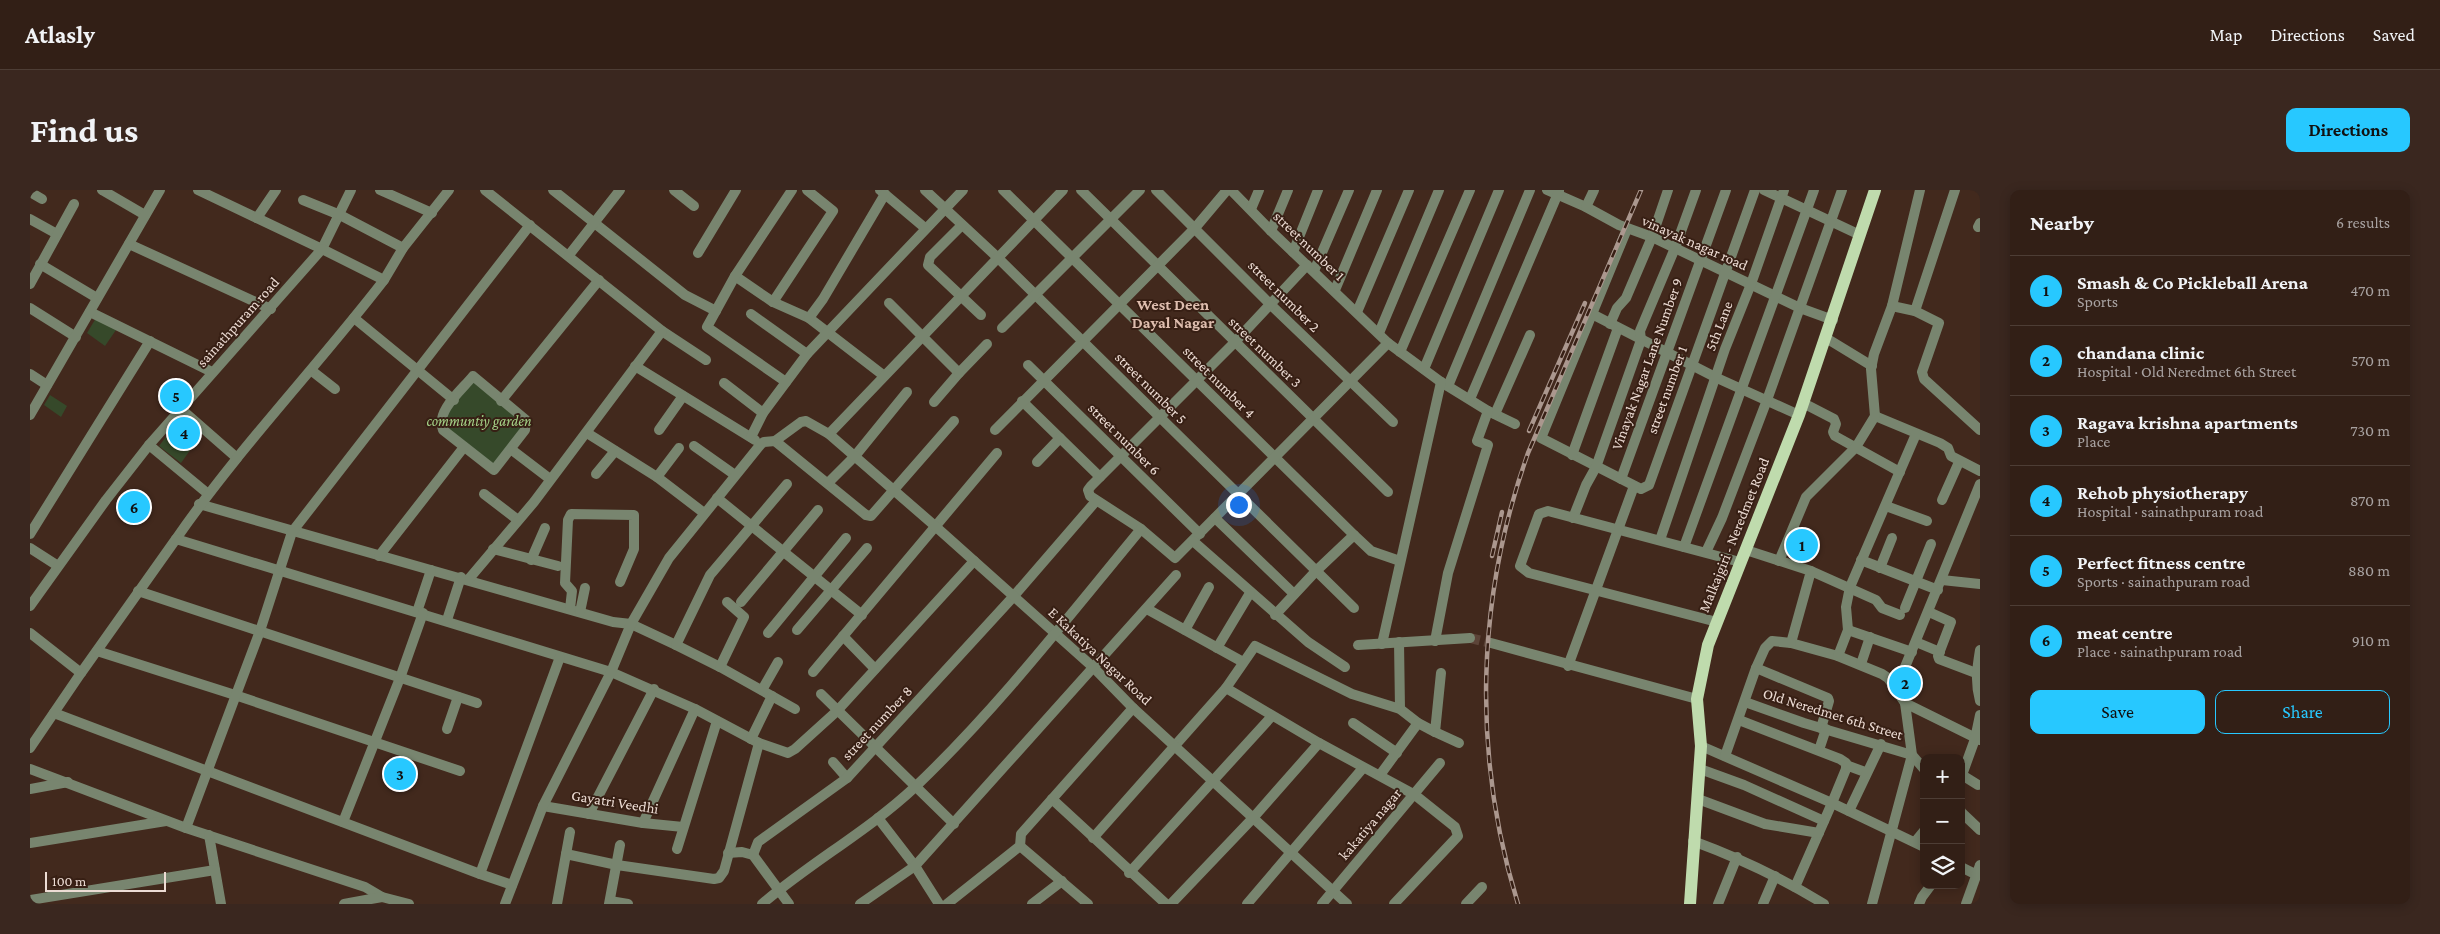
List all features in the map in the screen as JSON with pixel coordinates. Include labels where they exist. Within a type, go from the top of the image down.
[{"type":"main road","name":"Malkajgiri - Neredmet Road","points":[[1690,904],[1693,840],[1700,769],[1701,746],[1697,699],[1701,669],[1740,562],[1801,409],[1833,320],[1875,190]]},
{"type":"street","points":[[102,190],[145,215]]},
{"type":"street","points":[[30,416],[160,190]]},
{"type":"street","points":[[198,190],[384,280]]},
{"type":"street","points":[[257,218],[276,190]]},
{"type":"street","name":"sainathpuram road","points":[[30,606],[149,445],[322,249],[351,190]]},
{"type":"street","points":[[380,190],[432,213]]},
{"type":"street","points":[[30,748],[138,590],[208,493],[312,371],[384,280],[403,248],[449,190]]},
{"type":"street","points":[[485,190],[662,331],[706,360]]},
{"type":"street","points":[[552,190],[595,222],[685,296],[716,311]]},
{"type":"street","points":[[569,255],[620,190]]},
{"type":"street","points":[[674,190],[694,206]]},
{"type":"street","points":[[698,253],[736,190]]},
{"type":"street","points":[[786,382],[707,327],[735,276],[792,190]]},
{"type":"street","points":[[773,302],[833,211],[807,190]]},
{"type":"street","name":"street number 5","points":[[925,190],[998,257],[1159,418],[1354,608]]},
{"type":"street","points":[[751,437],[763,413],[807,354],[924,228],[963,190]]},
{"type":"street","name":"street number 4","points":[[1003,190],[1371,551],[1400,561]]},
{"type":"street","points":[[828,434],[1063,190]]},
{"type":"street","name":"street number 3","points":[[1081,190],[1234,343],[1388,492]]},
{"type":"street","points":[[1002,328],[1140,190]]},
{"type":"street","name":"street number 2","points":[[1156,190],[1270,306],[1393,422]]},
{"type":"street","points":[[995,430],[1195,228],[1227,190]]},
{"type":"street","name":"street number 1","points":[[1231,190],[1271,232],[1335,290],[1388,343],[1444,384],[1515,424]]},
{"type":"street","points":[[1251,209],[1259,190]]},
{"type":"street","points":[[1271,232],[1288,190]]},
{"type":"street","points":[[1293,252],[1318,190]]},
{"type":"street","points":[[1348,190],[1311,268],[1270,306],[1100,477],[1088,490],[1090,496],[1141,529],[1175,558],[1197,538],[1237,494],[1388,343]]},
{"type":"street","points":[[1335,290],[1377,190]]},
{"type":"street","points":[[1357,312],[1409,190]]},
{"type":"street","points":[[1379,333],[1439,190]]},
{"type":"street","points":[[1400,352],[1470,190]]},
{"type":"street","points":[[1424,369],[1499,190]]},
{"type":"street","points":[[1382,644],[1400,561],[1444,384],[1530,190]]},
{"type":"street","name":"vinayak nagar road","points":[[1547,190],[1558,192],[1628,229],[1652,237],[1800,308],[1833,320]]},
{"type":"street","points":[[1586,207],[1594,190]]},
{"type":"street","points":[[1572,455],[1614,326],[1617,308],[1626,298],[1652,237],[1668,190]]},
{"type":"street","points":[[1573,518],[1586,485],[1596,467],[1641,340],[1640,332],[1675,248],[1696,190]]},
{"type":"street","name":"Vinayak Nagar Lane Number 9","points":[[1621,479],[1726,190]]},
{"type":"street","name":"street number 1","points":[[1634,486],[1641,489],[1649,485],[1755,190]]},
{"type":"street","points":[[1764,190],[1783,194],[1830,223],[1860,235]]},
{"type":"street","points":[[1684,547],[1777,296],[1814,190]]},
{"type":"street","points":[[1706,552],[1722,518],[1767,400],[1842,190]]},
{"type":"street","points":[[1779,561],[1806,496],[1856,448],[1875,416],[1872,366],[1874,354],[1892,306],[1920,190]]},
{"type":"street","points":[[1916,311],[1955,190]]},
{"type":"street","points":[[30,192],[42,199]]},
{"type":"street","points":[[809,318],[823,299],[883,192],[924,228]]},
{"type":"street","points":[[1470,399],[1558,192]]},
{"type":"street","name":"5th Lane","points":[[1660,540],[1717,378],[1725,349],[1751,284],[1783,194]]},
{"type":"street","points":[[303,200],[340,215],[403,248]]},
{"type":"street","points":[[30,284],[74,204]]},
{"type":"street","points":[[30,219],[57,234]]},
{"type":"street","points":[[186,828],[206,770],[260,631],[292,532],[530,225]]},
{"type":"street","points":[[962,225],[928,261],[928,265],[981,315]]},
{"type":"street","points":[[1568,666],[1634,486],[1541,438],[1628,229]]},
{"type":"street","points":[[128,244],[271,308]]},
{"type":"street","points":[[40,264],[97,298]]},
{"type":"street","points":[[735,276],[773,302],[809,318],[883,375]]},
{"type":"street","points":[[501,401],[600,280]]},
{"type":"street","points":[[889,303],[959,373]]},
{"type":"street","points":[[1892,306],[1916,311],[1939,323],[1922,372],[1924,379],[1980,430]]},
{"type":"street","points":[[30,308],[76,337]]},
{"type":"street","points":[[90,312],[212,372]]},
{"type":"street","points":[[751,314],[807,354]]},
{"type":"street","points":[[1592,314],[1692,366],[1767,400],[1834,418],[1836,424],[1833,432],[1835,436],[1900,472]]},
{"type":"street","points":[[354,318],[454,400]]},
{"type":"street","points":[[447,620],[464,579],[518,520],[587,433],[662,331]]},
{"type":"street","points":[[1435,641],[1448,573],[1488,445],[1477,441],[1530,335]]},
{"type":"street","points":[[1826,338],[1872,366]]},
{"type":"street","points":[[30,534],[150,341]]},
{"type":"street","points":[[934,402],[987,344]]},
{"type":"street","name":"street number 6","points":[[1028,365],[1121,457],[1250,593],[1308,642],[1345,667]]},
{"type":"street","points":[[635,366],[761,444]]},
{"type":"street","points":[[312,371],[335,390]]},
{"type":"street","points":[[30,374],[47,385]]},
{"type":"street","points":[[473,376],[526,420],[526,430],[512,450],[494,470],[443,430],[440,423],[443,413],[454,400],[473,376]]},
{"type":"street","points":[[724,383],[763,413]]},
{"type":"street","points":[[828,483],[855,456],[907,392]]},
{"type":"street","points":[[659,430],[683,396]]},
{"type":"street","points":[[1022,402],[1100,477]]},
{"type":"street","points":[[181,409],[237,458]]},
{"type":"street","points":[[1875,416],[1940,442],[1959,462],[1980,471]]},
{"type":"street","name":"E Kakatiya Nagar Road","points":[[774,442],[801,422],[806,421],[828,434],[935,526],[1094,668],[1133,708],[1347,904]]},
{"type":"street","points":[[505,904],[543,806],[611,672],[631,624],[669,558],[761,444],[764,442],[774,442],[866,515],[871,516],[954,421]]},
{"type":"street","points":[[587,433],[657,477],[704,513]]},
{"type":"street","points":[[1838,656],[1848,630],[1846,608],[1850,587],[1916,434]]},
{"type":"street","points":[[1037,462],[1060,438]]},
{"type":"street","points":[[149,445],[208,493]]},
{"type":"street","points":[[694,446],[735,475]]},
{"type":"street","points":[[379,556],[464,447]]},
{"type":"street","points":[[657,477],[679,448]]},
{"type":"street","points":[[512,450],[550,479]]},
{"type":"street","points":[[596,474],[615,451]]},
{"type":"street","points":[[813,672],[997,453]]},
{"type":"street","points":[[1942,500],[1959,462]]},
{"type":"street","points":[[676,645],[710,575],[787,484]]},
{"type":"street","points":[[1896,690],[1980,484]]},
{"type":"street","points":[[484,494],[518,520]]},
{"type":"street","points":[[717,498],[831,592],[862,614]]},
{"type":"street","name":"street number 8","points":[[753,855],[758,842],[847,778],[1014,597],[1096,501]]},
{"type":"street","points":[[200,504],[292,532],[580,612],[631,624],[720,667],[795,709]]},
{"type":"street","points":[[1970,505],[1980,510]]},
{"type":"street","points":[[1886,506],[1927,521]]},
{"type":"street","points":[[741,602],[818,510]]},
{"type":"street","points":[[1717,622],[1529,573],[1520,566],[1539,514],[1548,511],[1740,562]]},
{"type":"street","points":[[570,609],[572,591],[565,582],[568,520],[571,514],[634,515],[636,518],[634,549],[620,582]]},
{"type":"street","points":[[1215,518],[1294,594]]},
{"type":"street","points":[[531,560],[545,528]]},
{"type":"street","points":[[762,904],[878,818],[915,787],[1001,698],[1141,529]]},
{"type":"street","points":[[1275,615],[1354,535]]},
{"type":"street","points":[[176,538],[611,672],[654,689],[755,741],[788,753],[795,750],[837,711],[974,561]]},
{"type":"street","points":[[768,633],[846,538]]},
{"type":"street","points":[[1880,568],[1892,538]]},
{"type":"street","points":[[1746,550],[1811,571],[1850,587],[1878,600],[1884,609],[1903,611],[1931,544]]},
{"type":"street","points":[[30,548],[58,566]]},
{"type":"street","points":[[797,630],[867,548]]},
{"type":"street","points":[[493,549],[558,566]]},
{"type":"street","points":[[1861,560],[1938,590]]},
{"type":"street","points":[[343,822],[400,678],[431,570]]},
{"type":"street","points":[[1791,642],[1811,571]]},
{"type":"street","points":[[860,904],[914,866],[1147,609],[1176,574]]},
{"type":"street","points":[[1942,580],[1980,584]]},
{"type":"street","points":[[1185,630],[1209,587]]},
{"type":"street","points":[[580,612],[585,588]]},
{"type":"street","points":[[138,590],[477,704]]},
{"type":"street","points":[[1217,648],[1250,593]]},
{"type":"street","points":[[720,667],[744,617],[727,602]]},
{"type":"street","points":[[1147,609],[1243,662]]},
{"type":"street","points":[[1929,612],[1951,622],[1939,659],[1976,673]]},
{"type":"street","points":[[1848,630],[1870,637],[1940,652]]},
{"type":"street","points":[[30,633],[81,672]]},
{"type":"street","points":[[843,636],[875,669]]},
{"type":"street","points":[[1861,664],[1870,637]]},
{"type":"street","points":[[1358,645],[1470,638]]},
{"type":"street","points":[[1725,756],[1756,668],[1765,648],[1772,641],[1791,642],[1838,656],[1861,664],[1888,678],[1905,703],[1912,754],[1872,904]]},
{"type":"street","points":[[1399,642],[1400,709]]},
{"type":"street","points":[[1491,643],[1568,666],[1697,699]]},
{"type":"street","points":[[1093,838],[1226,688],[1255,646],[1352,694],[1400,709],[1418,723],[1459,743]]},
{"type":"street","points":[[1980,650],[1976,673],[1976,687],[1980,701]]},
{"type":"street","points":[[97,651],[375,741],[460,771]]},
{"type":"street","points":[[480,874],[560,656]]},
{"type":"street","points":[[566,854],[617,865],[714,879],[720,878],[724,871],[767,693],[778,662]]},
{"type":"street","points":[[1756,668],[1828,698],[1829,702],[1819,750]]},
{"type":"street","points":[[1436,732],[1441,673]]},
{"type":"street","points":[[1226,688],[1319,744],[1415,795],[1455,827],[1458,836],[1394,904]]},
{"type":"street","points":[[590,814],[654,689]]},
{"type":"street","points":[[821,694],[954,824]]},
{"type":"street","points":[[447,728],[458,697]]},
{"type":"street","name":"Old Neredmet 6th Street","points":[[1745,702],[1823,728],[1912,754]]},
{"type":"street","points":[[1905,703],[1977,740]]},
{"type":"street","points":[[948,904],[1020,846],[1021,834],[1133,708]]},
{"type":"street","points":[[643,823],[695,709]]},
{"type":"street","points":[[54,713],[512,885]]},
{"type":"street","points":[[1978,785],[1962,775],[1977,740],[1980,714]]},
{"type":"street","points":[[1130,873],[1272,716]]},
{"type":"street","points":[[1739,720],[1819,750],[1840,759],[1846,765],[1865,772]]},
{"type":"street","points":[[677,849],[717,721]]},
{"type":"street","points":[[1353,723],[1397,753]]},
{"type":"street","points":[[1380,775],[1418,723]]},
{"type":"street","points":[[1171,904],[1254,818],[1319,744]]},
{"type":"street","points":[[1849,811],[1865,772],[1873,763],[1881,744]]},
{"type":"street","points":[[1701,746],[1832,803],[1920,845]]},
{"type":"street","points":[[1912,754],[1920,765]]},
{"type":"street","points":[[833,762],[847,778]]},
{"type":"street","name":"kakatiya nagar","points":[[1322,904],[1440,763]]},
{"type":"street","points":[[1795,887],[1832,803],[1846,765]]},
{"type":"street","points":[[1247,904],[1363,768]]},
{"type":"street","points":[[30,769],[69,782],[186,828],[365,887],[382,897],[409,904]]},
{"type":"street","points":[[1700,769],[1744,785],[1824,821]]},
{"type":"street","points":[[30,789],[69,782]]},
{"type":"street","points":[[1052,799],[1130,873],[1166,904]]},
{"type":"street","points":[[1698,799],[1766,824],[1819,833]]},
{"type":"street","name":"Gayatri Veedhi","points":[[543,806],[643,823],[683,827]]},
{"type":"street","points":[[1965,816],[1980,830]]},
{"type":"street","points":[[878,818],[914,866],[939,904]]},
{"type":"street","points":[[30,843],[167,821]]},
{"type":"street","points":[[557,904],[570,832]]},
{"type":"street","points":[[209,835],[221,904]]},
{"type":"street","points":[[1693,840],[1775,876],[1824,904]]},
{"type":"street","points":[[620,845],[609,902],[628,904]]},
{"type":"street","points":[[1020,846],[1088,904]]},
{"type":"street","points":[[728,853],[742,852],[753,855],[790,904]]},
{"type":"street","points":[[1718,904],[1737,858]]},
{"type":"street","points":[[1965,867],[1978,869],[1966,904]]},
{"type":"street","points":[[30,900],[215,870]]},
{"type":"street","points":[[1763,904],[1775,876]]},
{"type":"street","points":[[1032,904],[1062,881]]},
{"type":"street","points":[[1466,904],[1482,887]]},
{"type":"street","points":[[1919,904],[1928,889]]},
{"type":"street","points":[[344,904],[382,897]]},
{"type":"green space","points":[[96,318],[116,330],[105,346],[87,333]]},
{"type":"green space","name":"communtiy garden","points":[[473,376],[527,424],[496,469],[443,430],[445,413]]},
{"type":"green space","points":[[50,395],[67,406],[61,417],[44,405]]},
{"type":"green space","points":[[172,429],[191,449],[181,463],[159,446]]},
{"type":"green space","points":[[1796,529],[1817,538],[1808,561],[1786,552]]},
{"type":"tunnel","points":[[1470,638],[1491,643]]},
{"type":"railway","points":[[1518,904],[1503,848],[1493,791],[1487,734],[1486,677],[1490,621],[1498,564],[1511,508],[1528,453],[1641,190]]},
{"type":"railway","points":[[1529,431],[1585,303]]},
{"type":"railway","points":[[1492,556],[1502,512]]},
{"type":"place","name":"Perfect fitness centre","points":[[176,396]]},
{"type":"place","name":"Rehob physiotherapy","points":[[184,433]]},
{"type":"place","name":"meat centre","points":[[134,507]]},
{"type":"place","name":"Smash & Co Pickleball Arena","points":[[1802,545]]},
{"type":"place","name":"chandana clinic","points":[[1905,683]]},
{"type":"place","name":"Ragava krishna apartments","points":[[400,774]]},
{"type":"district","name":"West Deen Dayal Nagar","points":[[1173,313]]}]
